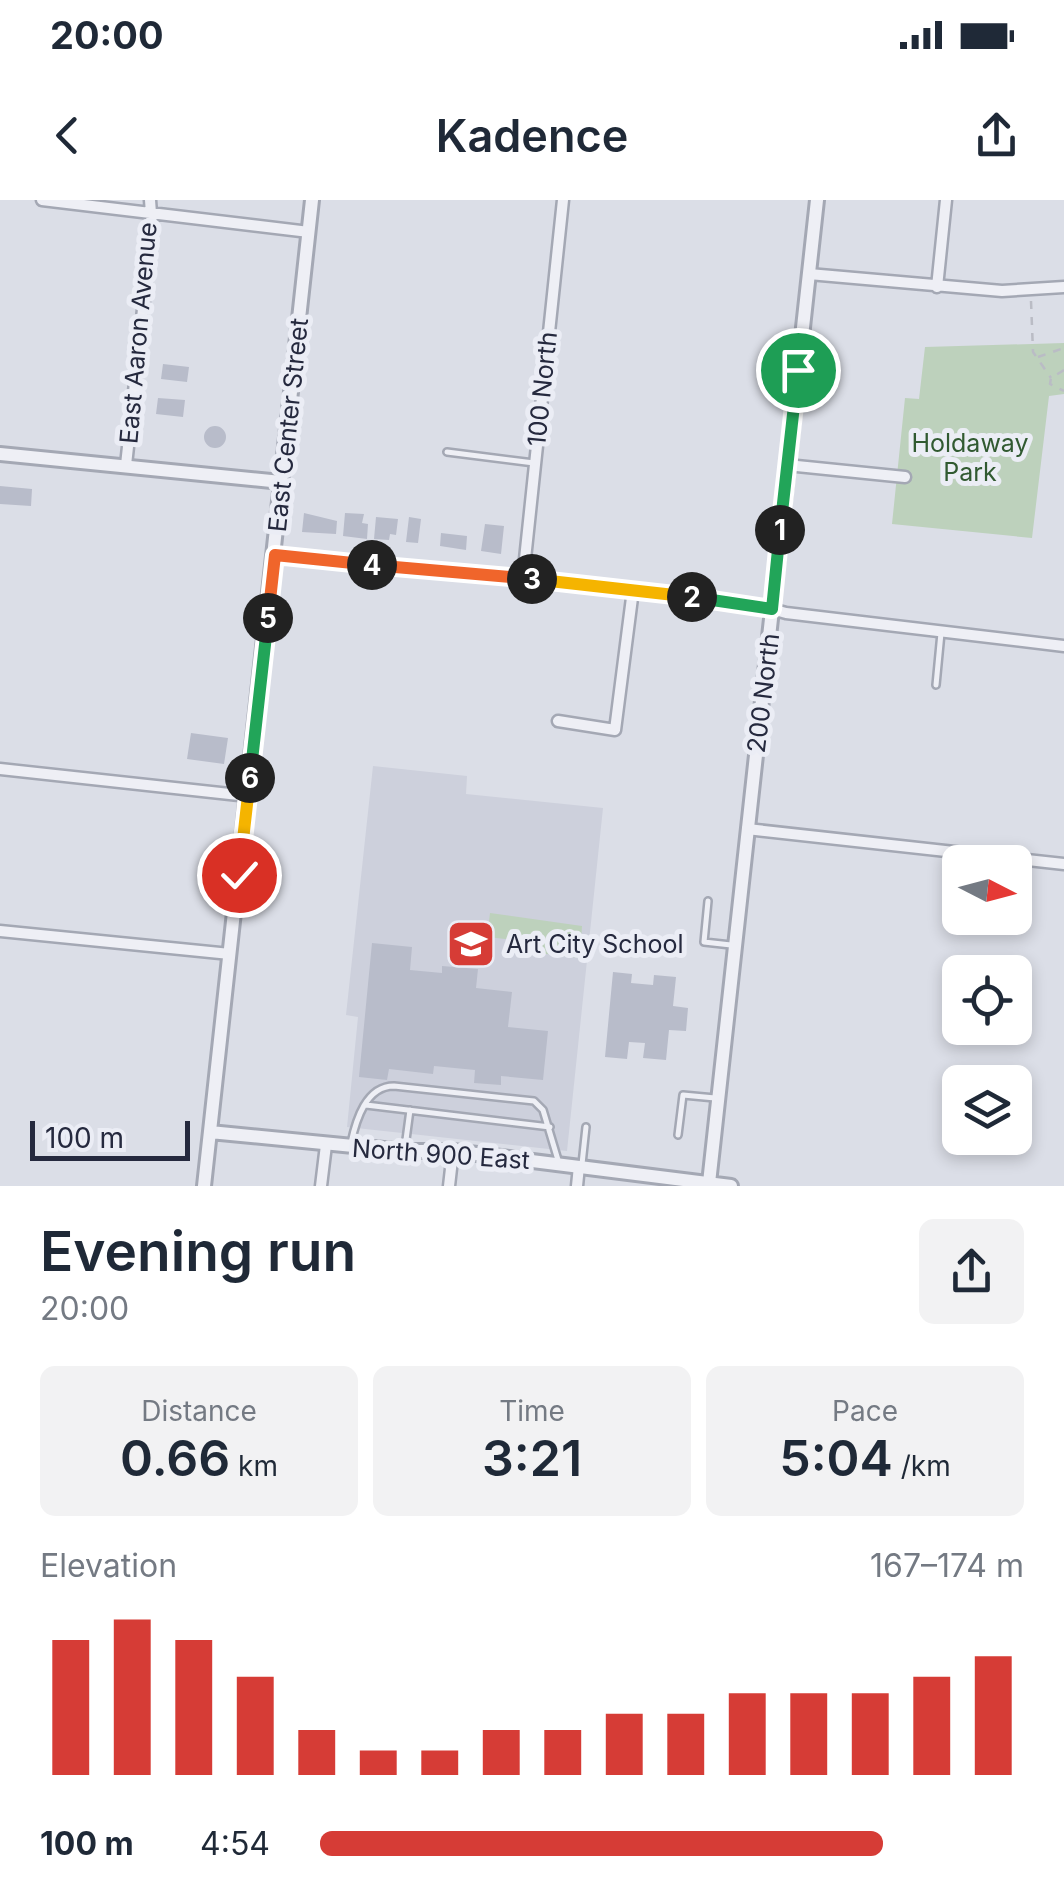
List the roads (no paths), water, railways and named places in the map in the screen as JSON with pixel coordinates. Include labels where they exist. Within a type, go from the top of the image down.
[{"type":"street","points":[[42,200],[309,232]]},
{"type":"street","name":"East Aaron Avenue","points":[[126,465],[152,226],[150,200]]},
{"type":"street","name":"East Center Street","points":[[204,1186],[312,200]]},
{"type":"street","name":"100 North","points":[[523,578],[563,200]]},
{"type":"street","name":"200 North","points":[[709,1185],[817,200]]},
{"type":"street","points":[[937,287],[946,200]]},
{"type":"street","points":[[809,274],[937,287],[1064,287]]},
{"type":"street","points":[[0,454],[282,482]]},
{"type":"street","points":[[787,465],[904,478]]},
{"type":"street","points":[[275,555],[633,590],[1064,646]]},
{"type":"street","points":[[558,721],[616,730],[633,590]]},
{"type":"street","points":[[0,769],[248,796]]},
{"type":"street","points":[[747,829],[1064,864]]},
{"type":"street","points":[[0,931],[230,954]]},
{"type":"street","name":"North 900 East","points":[[210,1132],[404,1152],[453,1151],[731,1186]]},
{"type":"street","points":[[322,1186],[326,1145]]},
{"type":"street","points":[[450,1186],[453,1151]]},
{"type":"street","points":[[576,1186],[580,1166]]},
{"type":"lane","points":[[447,452],[534,462]]},
{"type":"lane","points":[[936,685],[941,633]]},
{"type":"lane","points":[[708,902],[704,942],[734,945]]},
{"type":"lane","points":[[350,1147],[356,1120],[376,1092],[389,1085],[528,1100],[542,1110],[558,1163]]},
{"type":"lane","points":[[678,1135],[684,1095],[718,1099]]},
{"type":"lane","points":[[366,1105],[550,1127]]},
{"type":"lane","points":[[404,1152],[410,1110]]},
{"type":"lane","points":[[580,1166],[586,1127]]},
{"type":"place","name":"Art City School","points":[[471,944]]},
{"type":"park label","name":"Holdaway Park","points":[[970,458]]}]
